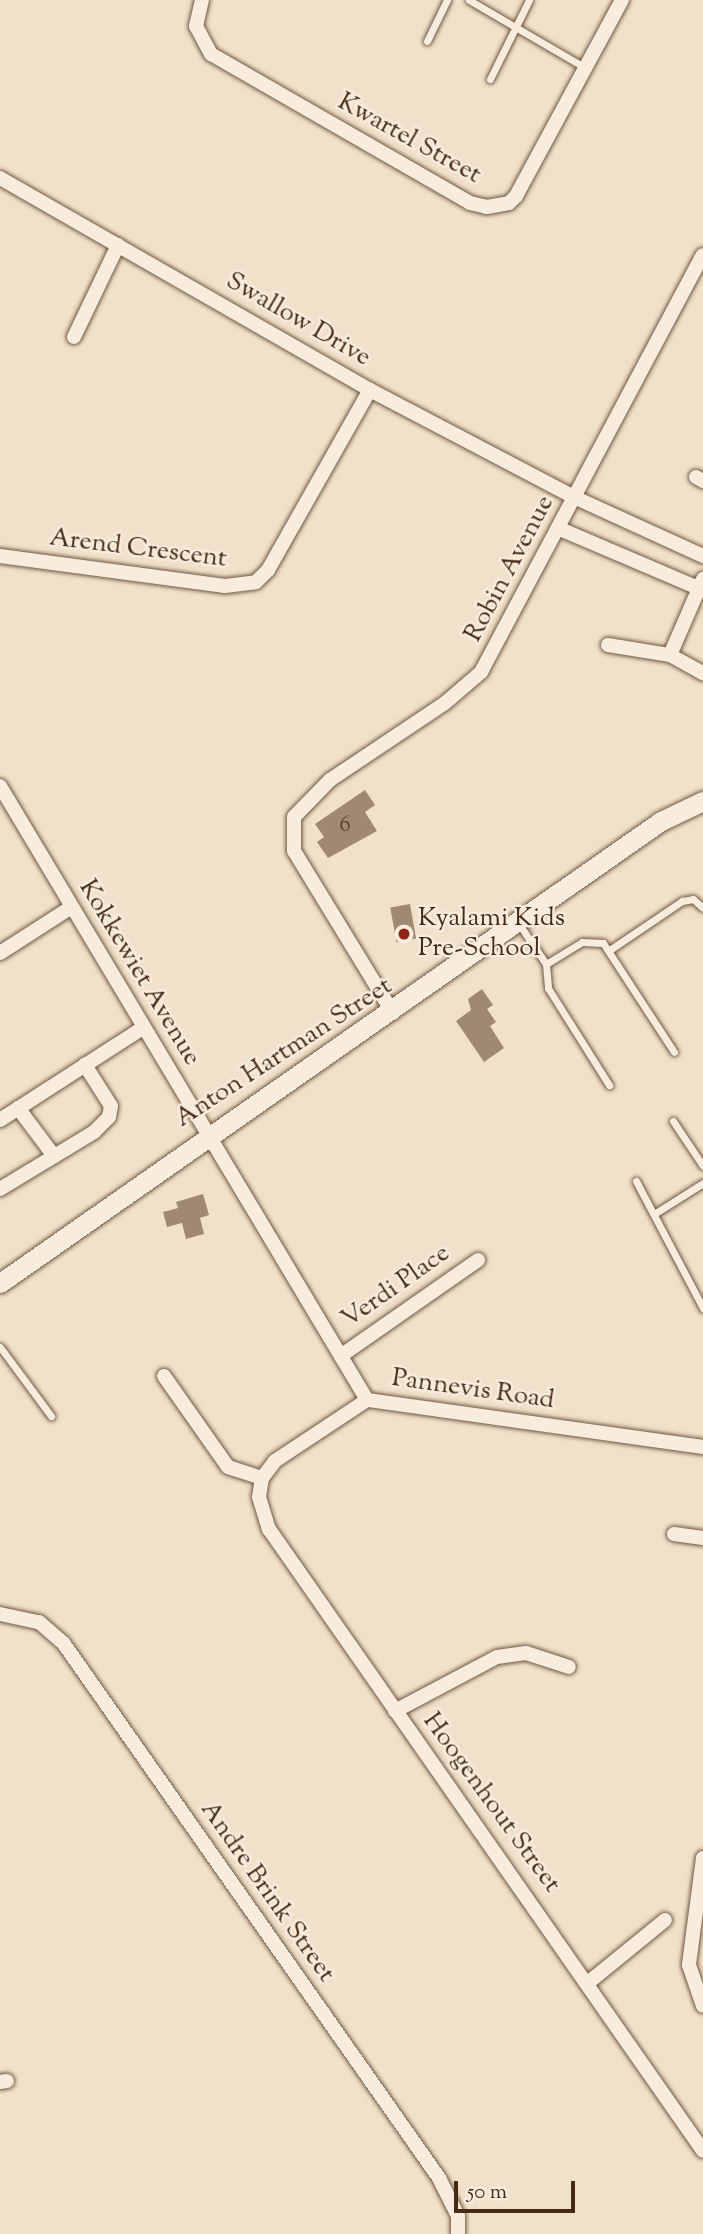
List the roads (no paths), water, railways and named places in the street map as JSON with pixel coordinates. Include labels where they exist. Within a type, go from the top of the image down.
[{"type":"street","name":"Kwartel Street","points":[[202,0],[196,26],[211,54],[470,203],[486,207],[509,203],[516,196],[622,0]]},
{"type":"street","name":"Swallow Drive","points":[[0,178],[370,390],[576,498],[703,556]]},
{"type":"street","points":[[74,337],[118,245]]},
{"type":"street","name":"Robin Avenue","points":[[393,1013],[290,841],[298,809],[320,787],[445,703],[481,672],[560,529],[703,256]]},
{"type":"street","name":"Arend Crescent","points":[[0,556],[225,586],[256,582],[268,570],[370,390]]},
{"type":"street","points":[[560,529],[701,584],[670,655]]},
{"type":"street","points":[[608,645],[670,655],[703,673]]},
{"type":"street","name":"Kokkewiet Avenue","points":[[0,786],[70,908],[367,1400]]},
{"type":"street","name":"Anton Hartman Street","points":[[1,1279],[206,1134],[393,1013],[661,821],[703,801]]},
{"type":"street","points":[[0,953],[70,908]]},
{"type":"street","points":[[0,1120],[143,1028]]},
{"type":"street","points":[[0,1189],[94,1132],[111,1111],[85,1065]]},
{"type":"street","points":[[18,1108],[54,1156]]},
{"type":"street","name":"Verdi Place","points":[[342,1355],[478,1260]]},
{"type":"street","points":[[164,1376],[228,1467],[262,1478]]},
{"type":"street","name":"Pannevis Road","points":[[262,1478],[282,1456],[367,1400],[703,1447]]},
{"type":"street","name":"Hoogenhout Street","points":[[262,1478],[262,1518],[395,1711],[589,1982],[703,2151]]},
{"type":"street","points":[[674,1534],[703,1538]]},
{"type":"street","name":"Andre Brink Street","points":[[0,1615],[39,1622],[58,1637],[439,2178],[458,2216],[458,2234]]},
{"type":"street","points":[[395,1711],[480,1662],[504,1655],[539,1655],[569,1667]]},
{"type":"street","points":[[703,1858],[689,1965],[703,2006]]},
{"type":"street","points":[[589,1982],[665,1920]]},
{"type":"lane","points":[[427,41],[447,0]]},
{"type":"lane","points":[[469,0],[587,68]]},
{"type":"lane","points":[[490,79],[529,0]]},
{"type":"lane","points":[[611,949],[682,901],[693,899],[703,908]]},
{"type":"lane","points":[[519,923],[546,964],[546,984],[609,1086]]},
{"type":"lane","points":[[546,964],[588,941],[611,949],[674,1052]]},
{"type":"lane","points":[[673,1121],[703,1166]]},
{"type":"lane","points":[[636,1181],[703,1308]]},
{"type":"lane","points":[[654,1214],[703,1183]]},
{"type":"lane","points":[[0,1347],[51,1416]]},
{"type":"place","name":"Kyalami Kids Pre-School","points":[[404,934]]}]
